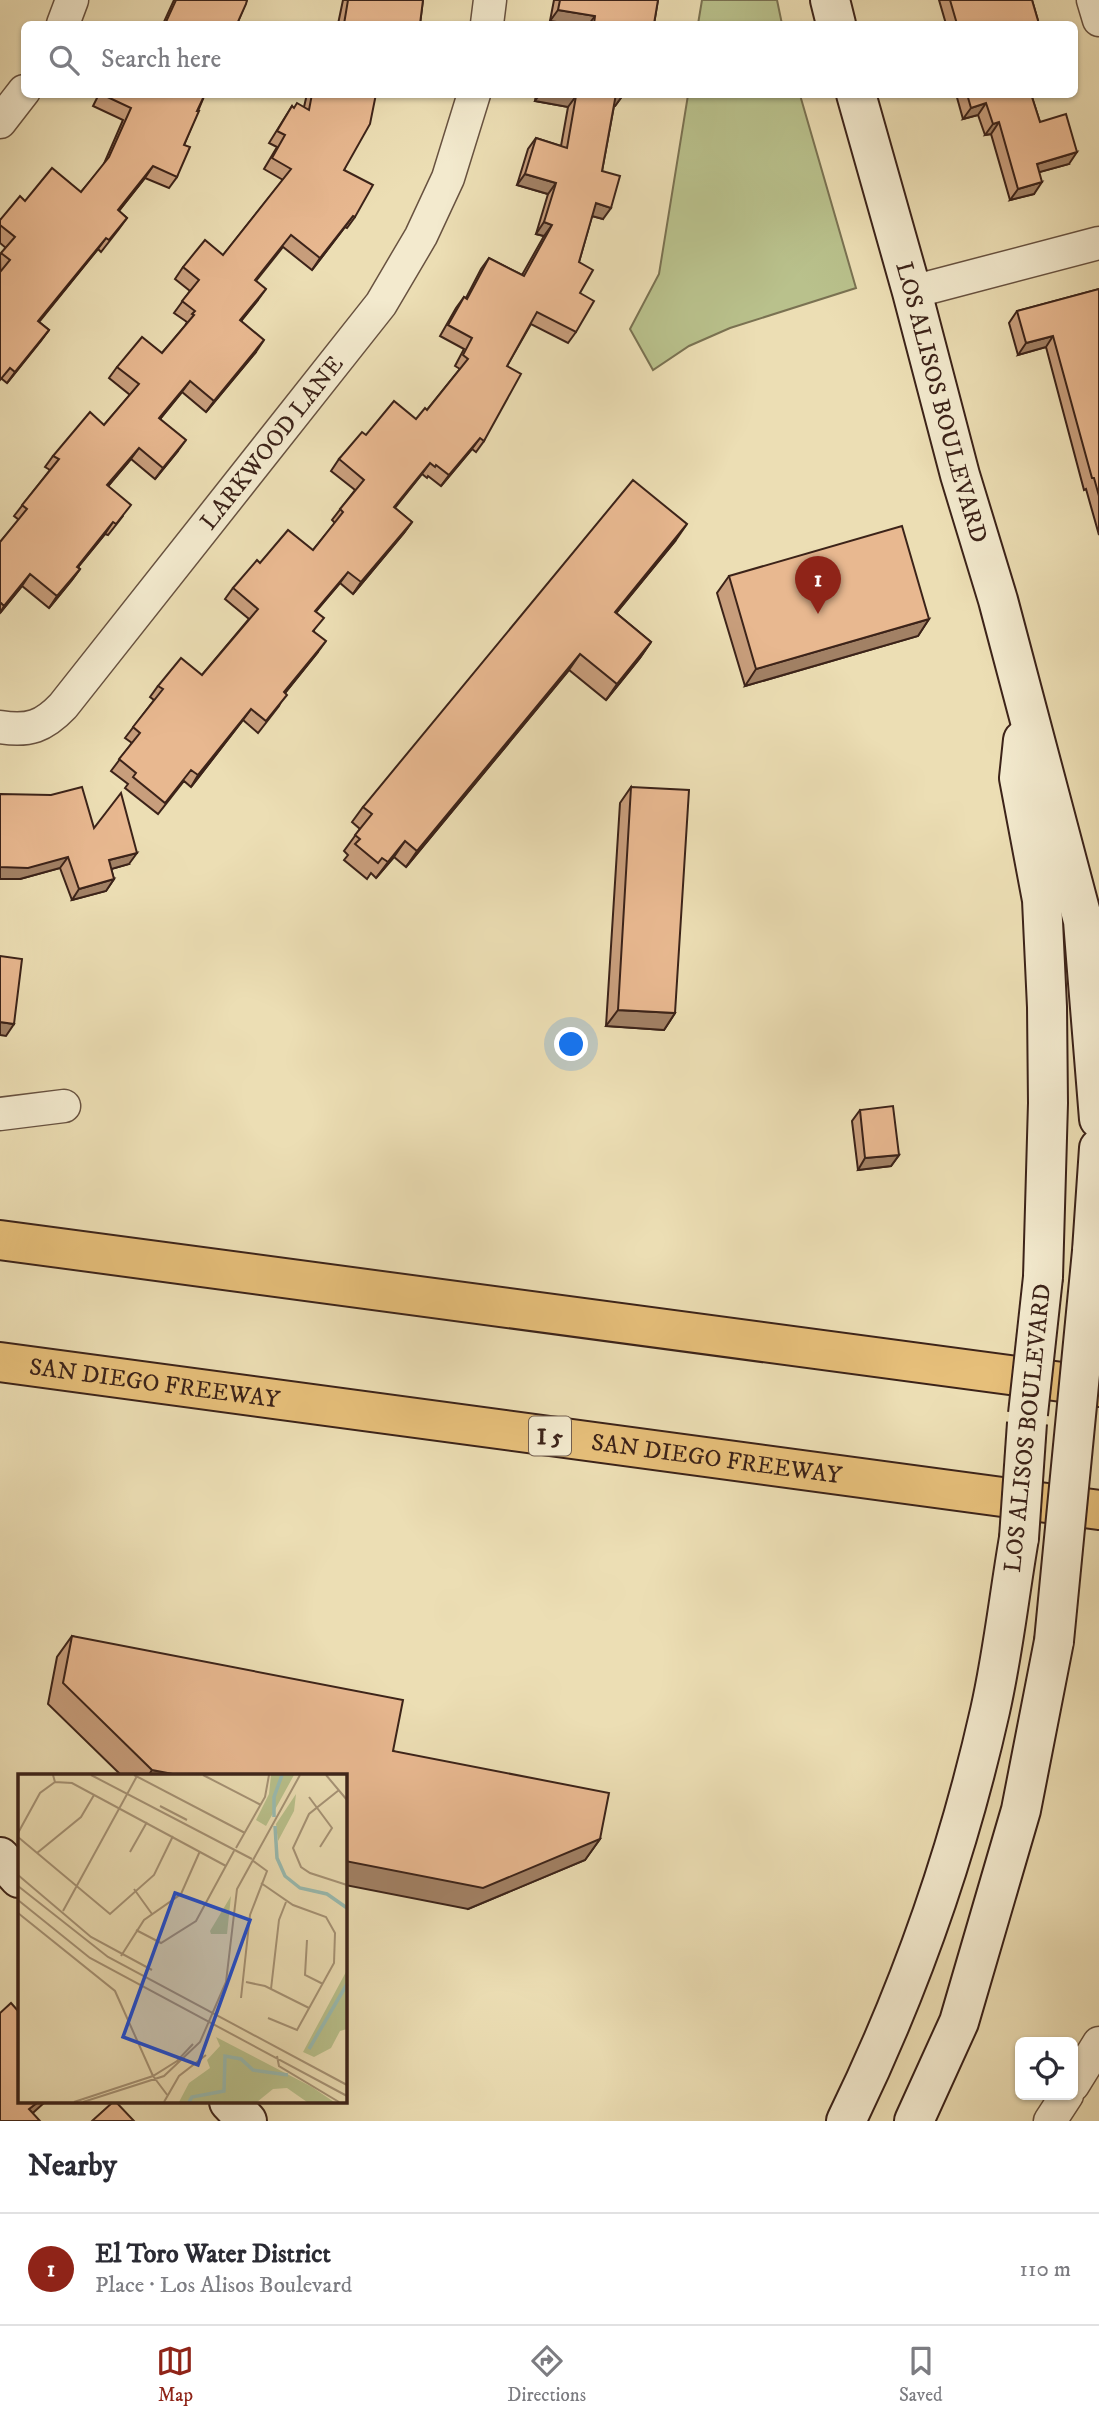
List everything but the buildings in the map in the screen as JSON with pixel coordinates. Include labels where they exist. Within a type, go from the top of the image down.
[{"type":"highway","points":[[0,1240],[1099,1387]]},
{"type":"highway","name":"SAN DIEGO FREEWAY","points":[[0,1362],[1099,1510]]},
{"type":"main road","points":[[830,0],[835,21]]},
{"type":"main road","name":"LOS ALISOS BOULEVARD","points":[[857,98],[912,292],[953,451],[998,600],[1083,920],[1099,1119]]},
{"type":"main road","name":"LOS ALISOS BOULEVARD","points":[[846,2121],[895,2014],[950,1866],[990,1710],[1018,1538],[1043,1278],[1048,1103],[1042,900],[1018,778],[1027,710]]},
{"type":"main road","name":"LOS ALISOS BOULEVARD","points":[[914,2121],[959,2022],[1017,1824],[1054,1640],[1092,1251],[1099,1148]]},
{"type":"main road","points":[[0,1857],[18,1877]]},
{"type":"main road","points":[[231,2104],[247,2121]]},
{"type":"street","points":[[64,21],[72,0]]},
{"type":"street","points":[[487,21],[490,0]]},
{"type":"street","points":[[1093,0],[1099,20]]},
{"type":"street","points":[[0,122],[21,95]]},
{"type":"street","name":"LARKWOOD LANE","points":[[0,727],[34,727],[57,713],[382,304],[421,236],[448,178],[473,98]]},
{"type":"street","points":[[912,292],[1099,243]]},
{"type":"street","points":[[0,1114],[64,1105]]},
{"type":"street","points":[[1078,2077],[1099,2043]]},
{"type":"street","points":[[1050,2121],[1064,2100]]},
{"type":"green space","points":[[702,0],[777,0],[781,21],[698,21]]},
{"type":"green space","points":[[688,98],[801,98],[856,288],[730,328],[689,346],[653,370],[630,329],[659,274]]},
{"type":"place","name":"El Toro Water District","points":[[818,614]]}]
